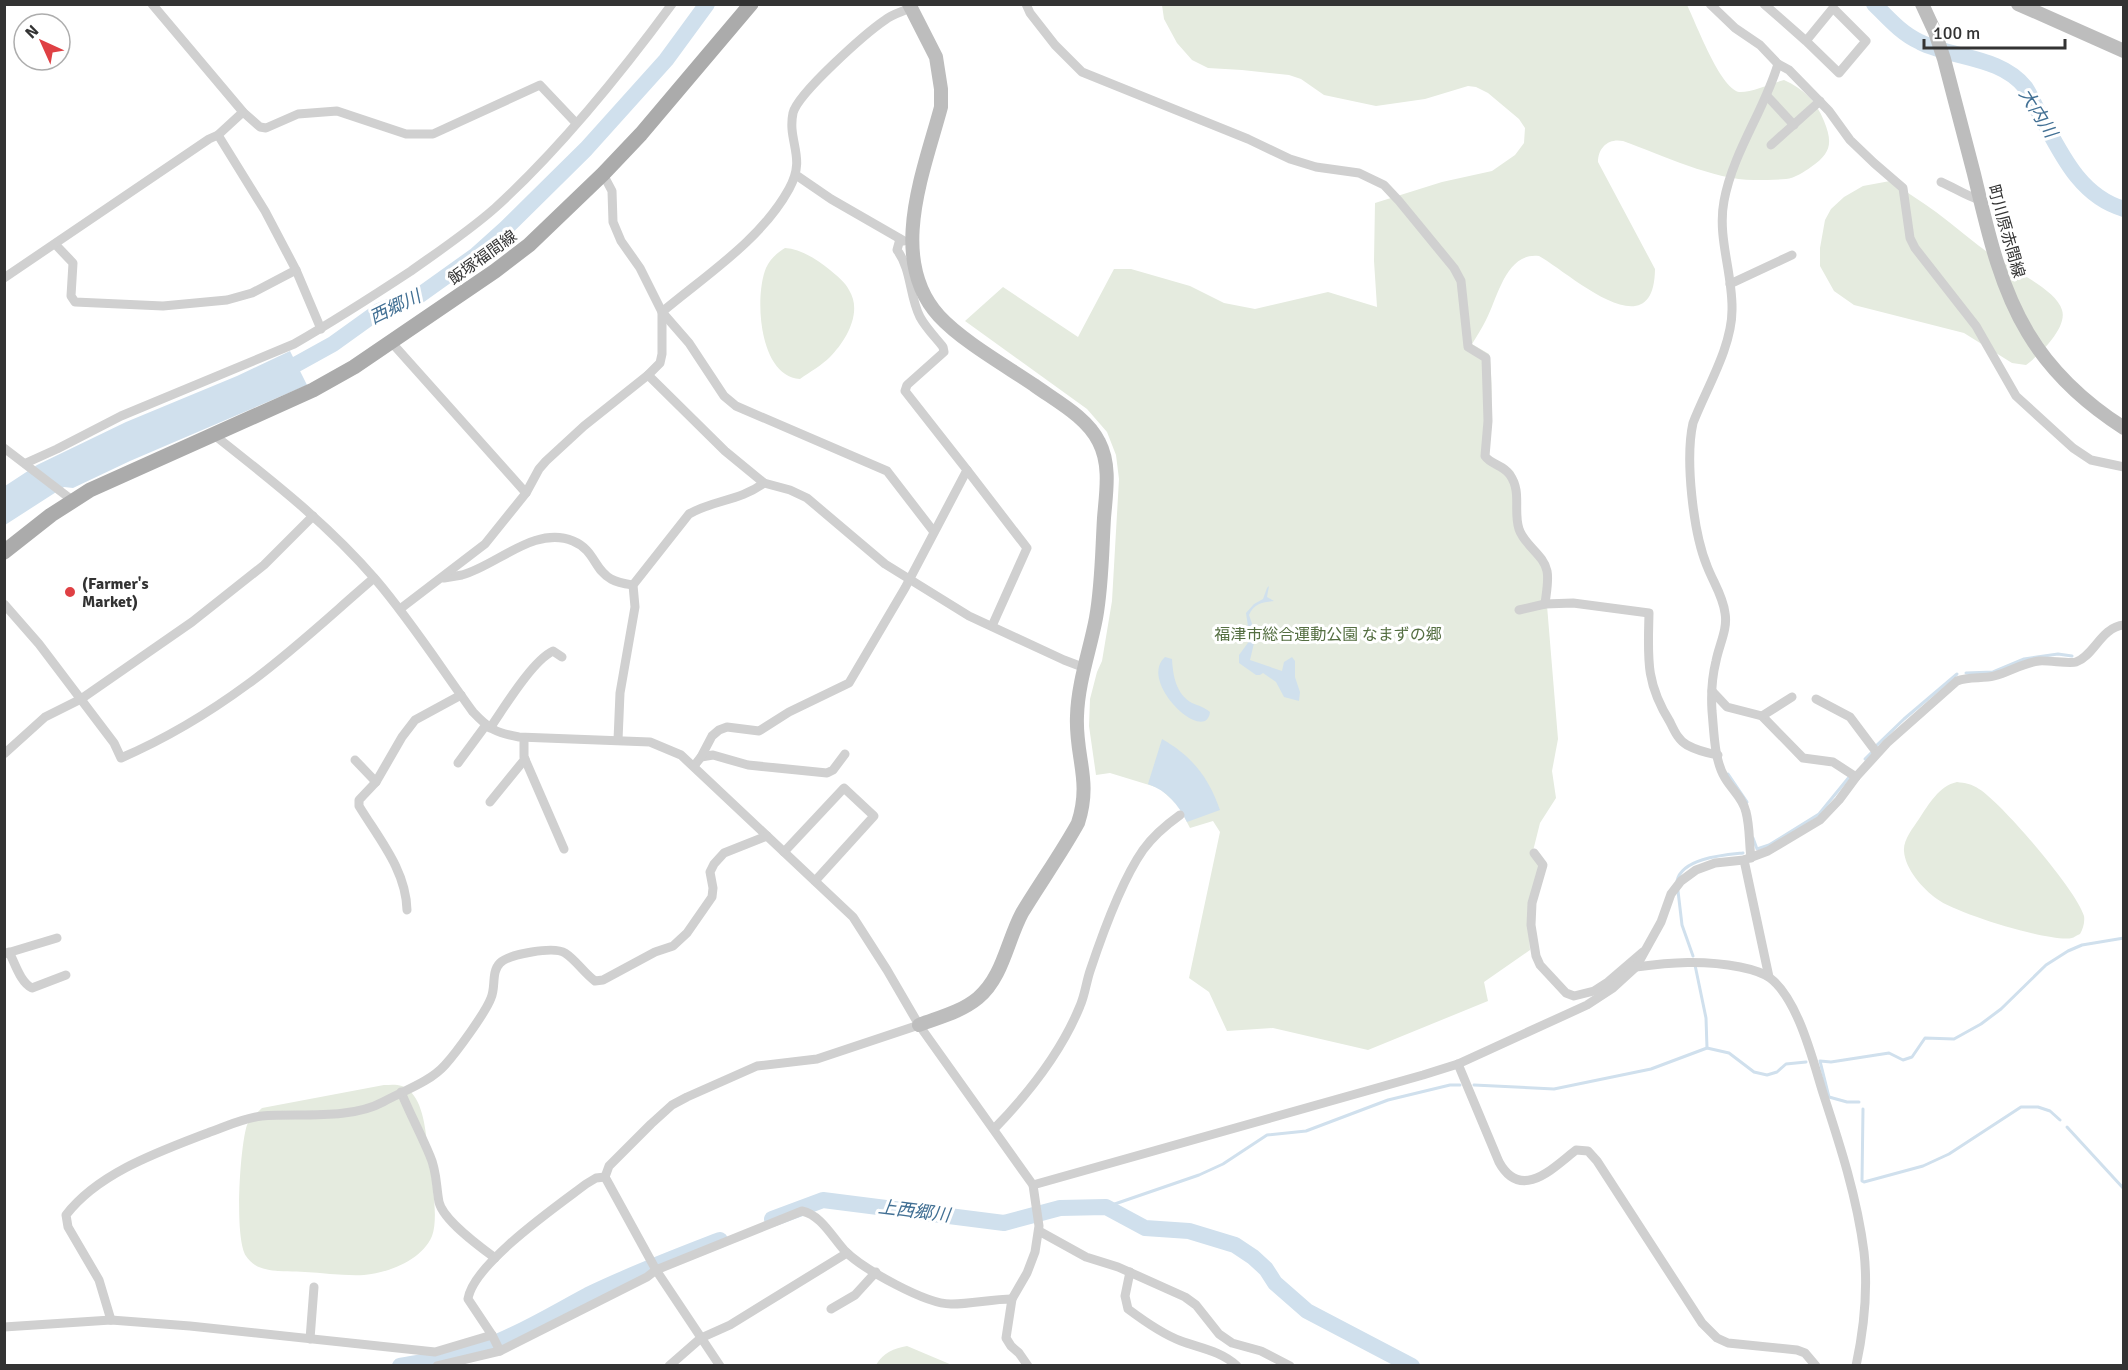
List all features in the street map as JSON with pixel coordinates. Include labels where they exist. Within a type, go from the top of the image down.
[{"type":"main road","name":"飯塚福間線","points":[[4,552],[67,496],[90,490],[313,390],[392,343],[529,245],[641,134],[751,4]]},
{"type":"street","points":[[152,4],[243,112],[260,127],[267,128],[297,114],[337,111],[394,131],[427,135],[540,86],[576,123]]},
{"type":"street","points":[[27,464],[121,416],[294,344],[321,329],[432,256],[485,216],[527,178],[641,46],[672,4]]},
{"type":"street","points":[[1026,4],[1030,13],[1055,45],[1082,72],[1248,139],[1290,159],[1316,167],[1359,173],[1384,185],[1399,201],[1454,268],[1461,281],[1468,347],[1486,358],[1488,421],[1485,456],[1488,460],[1503,467],[1515,484],[1518,496],[1518,529],[1529,547],[1543,562],[1547,571],[1545,604]]},
{"type":"street","points":[[1710,4],[1735,28],[1760,45],[1778,64],[1789,70],[1820,101],[1850,140],[1874,164],[1904,188],[1910,238],[1915,248],[1976,326],[2016,396],[2073,448],[2091,460],[2124,467]]},
{"type":"street","points":[[1764,4],[1777,8],[1806,41],[1839,73],[1866,41],[1833,8],[1806,41]]},
{"type":"street","name":"町川原赤間線","points":[[1922,4],[1938,39],[1944,59],[1980,200],[2009,296],[2028,334],[2058,374],[2088,403],[2124,428]]},
{"type":"street","points":[[2018,4],[2124,51]]},
{"type":"street","points":[[662,312],[749,239],[771,215],[789,190],[798,166],[793,112],[804,94],[880,23],[909,6],[936,57],[941,107],[906,242],[897,250],[903,257],[920,317],[943,347],[944,352],[907,386],[905,391],[1028,548],[992,626]]},
{"type":"street","points":[[1769,977],[1747,859],[1747,813],[1741,799],[1725,778],[1718,755],[1712,691],[1715,662],[1726,616],[1724,605],[1706,565],[1696,527],[1692,498],[1690,435],[1695,416],[1731,328],[1730,284],[1722,213],[1725,198],[1732,172],[1767,96],[1778,64]]},
{"type":"street","points":[[1767,96],[1794,125]]},
{"type":"street","points":[[1771,145],[1820,101]]},
{"type":"street","points":[[4,278],[218,135],[243,112]]},
{"type":"street","points":[[218,135],[265,211],[296,270],[321,329]]},
{"type":"street","points":[[603,174],[612,191],[613,222],[621,241],[640,268],[662,312],[689,343],[724,396],[736,406],[886,471],[934,532]]},
{"type":"street","points":[[720,1365],[656,1270],[605,1177],[609,1166],[651,1124],[672,1106],[687,1097],[757,1066],[817,1059],[920,1025],[964,1008],[989,987],[999,970],[1021,915],[1078,823],[1082,809],[1085,791],[1077,715],[1099,598],[1107,484],[1107,470],[1099,441],[1089,428],[1076,415],[953,329],[939,316],[929,304],[922,290],[906,242],[831,199],[796,175]]},
{"type":"street","points":[[1941,182],[1980,200]]},
{"type":"street","points":[[55,244],[73,263],[71,296],[75,302],[163,306],[227,300],[252,293],[296,270]]},
{"type":"street","points":[[1730,284],[1792,255]]},
{"type":"street","points":[[400,609],[485,544],[526,493],[539,469],[558,449],[660,363],[662,312]]},
{"type":"street","points":[[392,343],[526,493]]},
{"type":"street","points":[[648,375],[725,451],[764,483],[790,490],[807,498],[885,564],[969,616],[1085,668]]},
{"type":"street","points":[[213,434],[272,480],[313,516],[374,578],[400,609],[461,695],[488,727],[498,734],[524,738],[618,740],[660,744],[681,755],[694,766],[853,917],[920,1025],[1033,1185],[1039,1229],[1035,1252],[1027,1273],[1012,1299],[1006,1338],[1028,1365]]},
{"type":"street","points":[[4,448],[67,496]]},
{"type":"street","points":[[694,766],[712,736],[719,730],[727,727],[759,731],[789,712],[849,683],[909,580],[967,470]]},
{"type":"street","points":[[618,740],[620,693],[634,607],[633,585],[688,514],[734,499],[764,483]]},
{"type":"street","points":[[4,754],[45,717],[81,699],[192,621],[264,565],[313,516]]},
{"type":"street","points":[[441,578],[463,575],[535,540],[562,538],[583,546],[612,580],[633,585]]},
{"type":"street","points":[[4,604],[39,644],[114,743],[122,758],[198,716],[248,684],[374,578]]},
{"type":"street","points":[[1519,610],[1545,604],[1573,603],[1649,613],[1648,657],[1653,688],[1661,708],[1682,741],[1701,752],[1718,755]]},
{"type":"street","points":[[1033,1185],[1458,1064],[1587,1005],[1613,988],[1636,967],[1678,885],[1695,870],[1715,863],[1747,859],[1781,844],[1820,820],[1877,753],[1957,681],[1994,676],[2014,667],[2034,662],[2053,660],[2075,662],[2081,659],[2110,630],[2124,625]]},
{"type":"street","points":[[458,763],[535,666],[553,651],[562,657]]},
{"type":"street","points":[[1712,691],[1727,707],[1762,716],[1803,758],[1833,762],[1856,777]]},
{"type":"street","points":[[407,910],[406,893],[400,873],[360,806],[359,800],[376,782],[402,737],[415,720],[461,695]]},
{"type":"street","points":[[1762,716],[1792,697]]},
{"type":"street","points":[[1816,699],[1850,717],[1877,753]]},
{"type":"street","points":[[524,738],[525,759],[564,849]]},
{"type":"street","points":[[701,757],[713,755],[748,765],[827,773],[833,770],[845,754]]},
{"type":"street","points":[[490,802],[525,759]]},
{"type":"street","points":[[355,760],[376,782]]},
{"type":"street","points":[[784,852],[844,788],[874,816],[815,880]]},
{"type":"street","points":[[994,1129],[1020,1103],[1052,1059],[1080,1007],[1089,973],[1128,877],[1152,839],[1180,815]]},
{"type":"street","points":[[111,1320],[99,1280],[68,1227],[66,1215],[82,1198],[152,1154],[239,1121],[260,1116],[346,1113],[375,1106],[435,1074],[446,1065],[492,996],[494,973],[499,963],[506,959],[555,949],[566,953],[595,981],[603,980],[673,945],[687,933],[712,897],[710,872],[714,864],[724,853],[767,836]]},
{"type":"street","points":[[1534,853],[1544,865],[1532,903],[1536,956],[1540,965],[1566,993],[1574,996],[1593,991],[1608,982],[1647,948]]},
{"type":"street","points":[[57,938],[7,953],[27,985],[32,988],[66,975]]},
{"type":"street","points":[[1636,967],[1675,962],[1719,963],[1751,969],[1769,977],[1786,998],[1810,1050],[1853,1189],[1864,1253],[1865,1279],[1860,1348],[1856,1365]]},
{"type":"street","points":[[1458,1064],[1499,1162],[1512,1178],[1533,1181],[1576,1150],[1588,1151],[1597,1161],[1710,1333],[1728,1343],[1797,1350],[1804,1353],[1816,1365]]},
{"type":"street","points":[[401,1092],[430,1156],[439,1203],[444,1213],[482,1249],[495,1258]]},
{"type":"street","points":[[496,1343],[468,1299],[469,1289],[495,1258],[565,1200],[596,1178],[605,1177]]},
{"type":"street","points":[[4,1327],[111,1320],[190,1326],[310,1339],[436,1360],[496,1343],[646,1277],[656,1270],[802,1211],[812,1213],[847,1253],[876,1272],[928,1300],[951,1305],[1012,1299]]},
{"type":"street","points":[[1039,1229],[1086,1257],[1130,1272],[1185,1297],[1196,1305],[1219,1334],[1233,1343],[1261,1351],[1290,1365]]},
{"type":"street","points":[[669,1365],[701,1338],[730,1325],[847,1253]]},
{"type":"street","points":[[831,1309],[855,1295],[876,1272]]},
{"type":"street","points":[[1130,1272],[1125,1296],[1128,1309],[1179,1340],[1226,1357],[1237,1365]]},
{"type":"street","points":[[310,1339],[314,1287]]},
{"type":"street","points":[[436,1360],[496,1343]]},
{"type":"green space","name":"福津市総合運動公園 なまずの郷","points":[[1162,5],[1687,5],[1717,67],[1732,88],[1744,92],[1784,80],[1798,87],[1813,102],[1821,114],[1829,136],[1826,152],[1818,162],[1796,176],[1774,180],[1722,176],[1688,166],[1623,141],[1609,142],[1602,148],[1598,162],[1655,269],[1651,293],[1640,305],[1625,306],[1607,300],[1588,289],[1539,256],[1518,261],[1511,268],[1499,289],[1486,320],[1472,344],[1489,354],[1491,367],[1492,392],[1488,455],[1513,471],[1518,481],[1519,518],[1522,530],[1543,557],[1558,739],[1552,771],[1556,798],[1540,823],[1532,855],[1539,864],[1528,920],[1530,950],[1484,982],[1488,1001],[1368,1050],[1273,1028],[1227,1031],[1209,992],[1189,978],[1220,832],[1213,821],[1190,828],[1178,805],[1159,788],[1110,773],[1096,775],[1089,726],[1090,699],[1102,661],[1112,601],[1119,479],[1116,455],[1107,432],[1087,409],[965,321],[1003,287],[1078,337],[1114,269],[1131,269],[1190,286],[1224,303],[1255,309],[1328,292],[1377,307],[1374,261],[1375,203],[1442,182],[1492,171],[1515,155],[1524,143],[1525,128],[1519,119],[1488,93],[1476,87],[1468,86],[1425,99],[1376,106],[1324,95],[1301,79],[1289,75],[1208,68],[1192,60],[1177,43],[1164,19]]},
{"type":"green space","points":[[1890,181],[1936,212],[1994,257],[2043,287],[2058,302],[2063,317],[2061,325],[2051,341],[2026,365],[2012,363],[1964,333],[1854,305],[1834,291],[1820,266],[1820,248],[1825,220],[1831,209],[1844,197],[1863,186]]},
{"type":"green space","points":[[785,248],[797,250],[820,262],[843,282],[853,299],[851,326],[842,343],[823,363],[800,379],[786,375],[776,365],[768,351],[763,334],[760,297],[762,281],[766,268],[774,256]]},
{"type":"green space","points":[[1957,782],[1974,786],[1990,797],[2038,848],[2079,904],[2084,916],[2080,934],[2072,938],[2045,936],[1982,919],[1937,899],[1916,878],[1905,858],[1904,847],[1907,838],[1935,796],[1945,787]]},
{"type":"green space","points":[[384,1085],[400,1085],[408,1090],[414,1095],[421,1110],[435,1216],[432,1236],[427,1244],[421,1252],[403,1264],[373,1274],[342,1275],[279,1271],[260,1268],[254,1264],[246,1256],[242,1246],[239,1212],[242,1152],[244,1136],[250,1120],[262,1108]]},
{"type":"green space","points":[[907,1346],[952,1365],[876,1365],[889,1352]]},
{"type":"water","points":[[290,351],[307,385],[73,488],[64,487],[5,525],[5,486],[37,465],[126,422],[237,376]]},
{"type":"water","points":[[1269,586],[1267,597],[1274,601],[1256,606],[1249,615],[1256,635],[1250,660],[1282,671],[1284,662],[1292,657],[1295,661],[1295,677],[1300,692],[1299,701],[1284,697],[1276,682],[1263,673],[1256,675],[1239,663],[1239,655],[1250,640],[1246,613],[1254,604],[1263,599]]},
{"type":"water","points":[[1165,657],[1172,659],[1175,678],[1182,695],[1210,712],[1206,720],[1197,721],[1187,716],[1166,694],[1160,681],[1159,668]]},
{"type":"water","points":[[1162,739],[1191,760],[1211,788],[1220,810],[1187,822],[1171,799],[1161,790],[1148,784]]},
{"type":"waterway","name":"西郷川","points":[[277,375],[333,344],[379,311],[420,295],[476,255],[586,149],[666,60],[707,4]]},
{"type":"waterway","name":"大内川","points":[[1874,4],[1913,39],[1933,48],[1990,64],[2015,77],[2027,90],[2062,155],[2082,182],[2094,194],[2124,209]]},
{"type":"waterway","points":[[1966,673],[1993,672],[2024,659],[2058,654],[2072,656]]},
{"type":"waterway","points":[[1877,745],[1957,674]]},
{"type":"waterway","points":[[1865,759],[1871,753]]},
{"type":"waterway","points":[[1728,774],[1747,802]]},
{"type":"waterway","points":[[1753,838],[1757,849],[1769,845],[1819,814],[1850,776]]},
{"type":"waterway","points":[[1677,881],[1680,873],[1695,863],[1705,859],[1743,853]]},
{"type":"waterway","points":[[1678,891],[1682,925],[1693,956]]},
{"type":"waterway","points":[[1859,1102],[1847,1102],[1829,1097],[1820,1061],[1831,1062],[1889,1053],[1903,1060],[1912,1057],[1925,1038],[1954,1039],[1981,1024],[2001,1009],[2046,965],[2068,951],[2082,945],[2124,938]]},
{"type":"waterway","points":[[1695,965],[1706,1018],[1707,1048]]},
{"type":"waterway","points":[[1474,1085],[1554,1089],[1651,1069],[1707,1048],[1729,1053],[1754,1072],[1767,1075],[1777,1072],[1786,1064],[1806,1062]]},
{"type":"waterway","points":[[1106,1207],[1199,1175],[1223,1164],[1267,1135],[1306,1131],[1388,1100],[1450,1085],[1460,1085]]},
{"type":"waterway","points":[[1863,1109],[1862,1181],[1864,1182],[1923,1166],[1949,1154],[2021,1107],[2038,1107],[2050,1111],[2060,1120]]},
{"type":"waterway","points":[[2067,1127],[2124,1189]]},
{"type":"waterway","name":"上西郷川","points":[[772,1219],[823,1200],[1004,1223],[1060,1208],[1106,1207],[1145,1228],[1189,1231],[1235,1245],[1253,1257],[1266,1269],[1275,1283],[1307,1311],[1412,1366]]},
{"type":"waterway","name":"上西郷川","points":[[400,1366],[454,1356],[485,1347],[525,1329],[604,1287],[720,1240]]},
{"type":"place","name":"(Farmer's Market)","points":[[70,592]]}]
